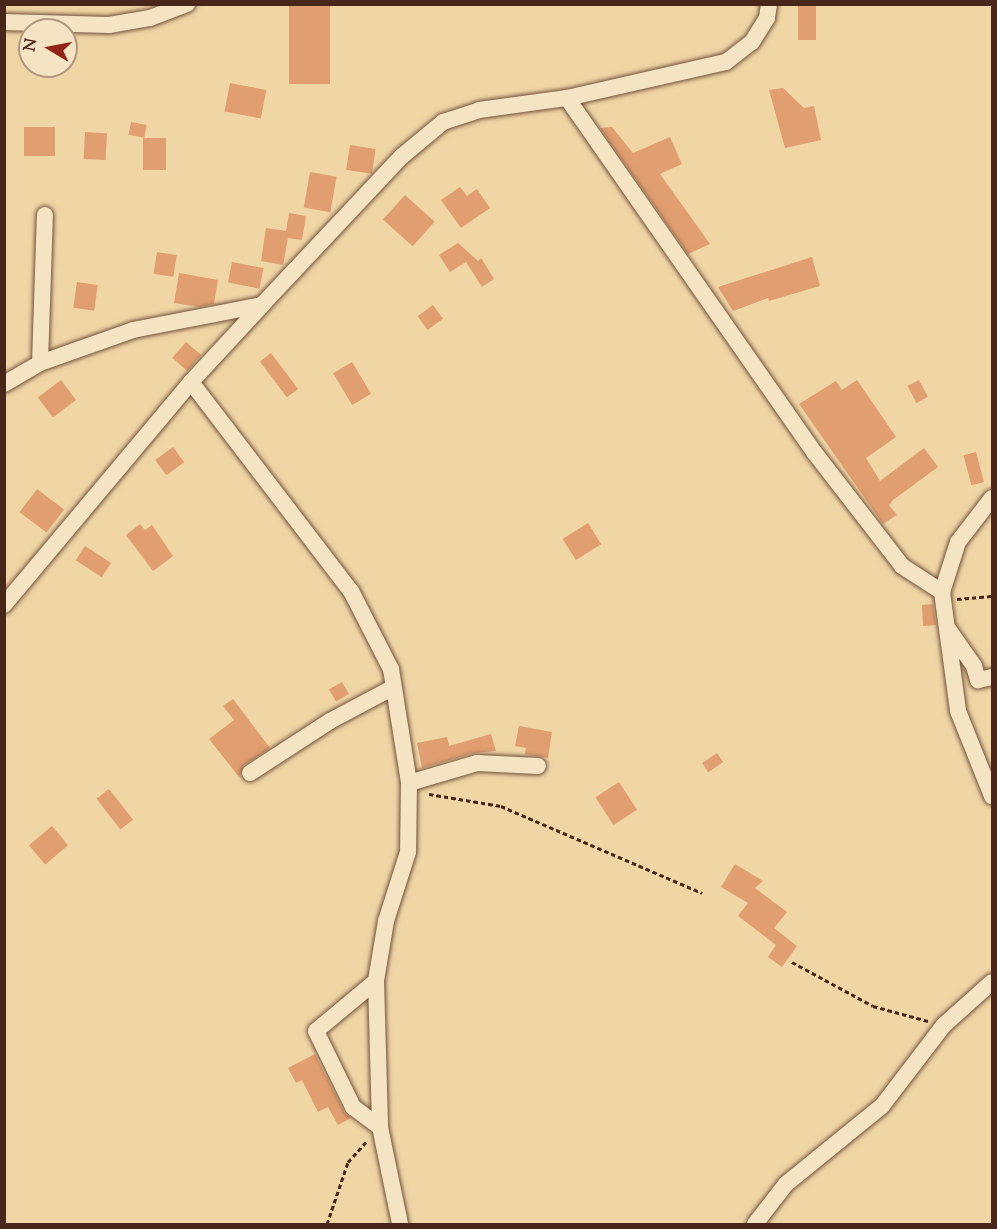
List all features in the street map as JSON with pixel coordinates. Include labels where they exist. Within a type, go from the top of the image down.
[{"type":"street","points":[[4,22],[109,25],[150,18],[187,4]]},
{"type":"street","points":[[4,605],[191,382],[262,304],[401,157],[443,123],[479,110],[567,98],[726,62],[752,42],[767,18],[769,4]]},
{"type":"street","points":[[567,98],[814,452],[902,566],[943,596]]},
{"type":"street","points":[[40,363],[45,215]]},
{"type":"street","points":[[4,384],[40,363],[133,330],[262,304]]},
{"type":"street","points":[[191,382],[351,591],[391,669],[409,788],[408,852],[386,921],[376,981],[380,1127],[400,1224]]},
{"type":"street","points":[[993,498],[958,542],[943,596],[958,711],[993,796]]},
{"type":"street","points":[[947,627],[974,666],[978,680],[993,677]]},
{"type":"street","points":[[249,773],[330,721],[394,687]]},
{"type":"street","points":[[409,788],[477,763],[538,766]]},
{"type":"street","points":[[376,981],[316,1031],[353,1107],[380,1127]]},
{"type":"street","points":[[755,1224],[786,1184],[882,1106],[944,1025],[993,982]]},
{"type":"path","points":[[943,596],[993,596]]},
{"type":"path","points":[[409,788],[501,806],[702,893]]},
{"type":"path","points":[[792,962],[873,1006],[944,1025]]},
{"type":"path","points":[[327,1224],[348,1162],[380,1127]]},
{"type":"building","points":[[289,4],[330,4],[330,84],[289,84]]},
{"type":"building","points":[[798,4],[816,4],[816,40],[798,40]]},
{"type":"building","points":[[230,83],[266,90],[261,119],[224,111]]},
{"type":"building","points":[[783,88],[804,108],[814,106],[821,140],[785,148],[769,90]]},
{"type":"building","points":[[131,122],[147,125],[144,138],[129,135]]},
{"type":"building","points":[[24,127],[55,127],[55,156],[24,156]]},
{"type":"building","points":[[612,127],[633,153],[670,137],[682,164],[660,174],[710,244],[688,254],[600,128]]},
{"type":"building","points":[[85,132],[107,133],[106,160],[84,159]]},
{"type":"building","points":[[143,138],[166,138],[166,170],[143,170]]},
{"type":"building","points":[[350,145],[376,149],[372,174],[346,170]]},
{"type":"building","points":[[310,172],[337,177],[330,212],[304,207]]},
{"type":"building","points":[[460,187],[467,196],[477,189],[490,208],[461,228],[441,200]]},
{"type":"building","points":[[405,195],[435,222],[413,246],[383,220]]},
{"type":"building","points":[[289,213],[306,216],[302,240],[288,238],[283,265],[261,261],[266,228],[286,231]]},
{"type":"building","points":[[458,243],[478,261],[481,258],[494,279],[482,287],[466,262],[450,272],[439,255]]},
{"type":"building","points":[[157,252],[177,255],[173,277],[154,274]]},
{"type":"building","points":[[812,257],[820,286],[769,301],[768,298],[733,311],[718,287]]},
{"type":"building","points":[[232,262],[263,268],[259,289],[228,283]]},
{"type":"building","points":[[179,273],[218,280],[214,304],[199,307],[174,303]]},
{"type":"building","points":[[77,282],[98,285],[94,311],[73,308]]},
{"type":"building","points":[[433,305],[443,319],[428,330],[418,316]]},
{"type":"building","points":[[186,342],[201,355],[187,371],[172,358]]},
{"type":"building","points":[[271,353],[298,389],[287,397],[260,361]]},
{"type":"building","points":[[352,362],[371,394],[352,405],[333,373]]},
{"type":"building","points":[[61,380],[76,400],[53,417],[38,397]]},
{"type":"building","points":[[857,380],[896,437],[866,458],[880,481],[924,448],[938,467],[893,500],[889,505],[897,515],[883,524],[799,404],[836,381],[842,390]]},
{"type":"building","points":[[919,380],[928,397],[916,403],[908,386]]},
{"type":"building","points":[[173,447],[184,462],[166,475],[155,460]]},
{"type":"building","points":[[976,452],[984,482],[971,485],[963,455]]},
{"type":"building","points":[[37,489],[64,509],[47,533],[20,512]]},
{"type":"building","points":[[588,523],[601,544],[576,560],[563,539]]},
{"type":"building","points":[[140,524],[145,530],[152,525],[173,556],[153,571],[126,535]]},
{"type":"building","points":[[85,546],[111,563],[102,577],[76,560]]},
{"type":"building","points":[[933,604],[936,625],[923,626],[922,605]]},
{"type":"building","points":[[342,682],[349,694],[336,702],[329,690]]},
{"type":"building","points":[[233,699],[270,748],[244,765],[239,777],[209,739],[234,720],[223,706]]},
{"type":"building","points":[[519,726],[552,732],[548,758],[525,754],[526,748],[515,746]]},
{"type":"building","points":[[491,734],[496,751],[474,753],[422,768],[417,743],[447,737],[449,746]]},
{"type":"building","points":[[717,753],[723,762],[708,772],[702,763]]},
{"type":"building","points":[[619,782],[637,810],[613,825],[596,797]]},
{"type":"building","points":[[109,789],[133,820],[120,830],[96,799]]},
{"type":"building","points":[[52,826],[68,845],[45,864],[29,845]]},
{"type":"building","points":[[735,864],[763,881],[755,888],[787,912],[774,928],[797,946],[782,967],[768,957],[776,945],[738,916],[748,903],[721,887]]},
{"type":"building","points":[[315,1054],[344,1112],[351,1118],[338,1125],[328,1107],[318,1112],[302,1080],[296,1083],[288,1068]]}]
